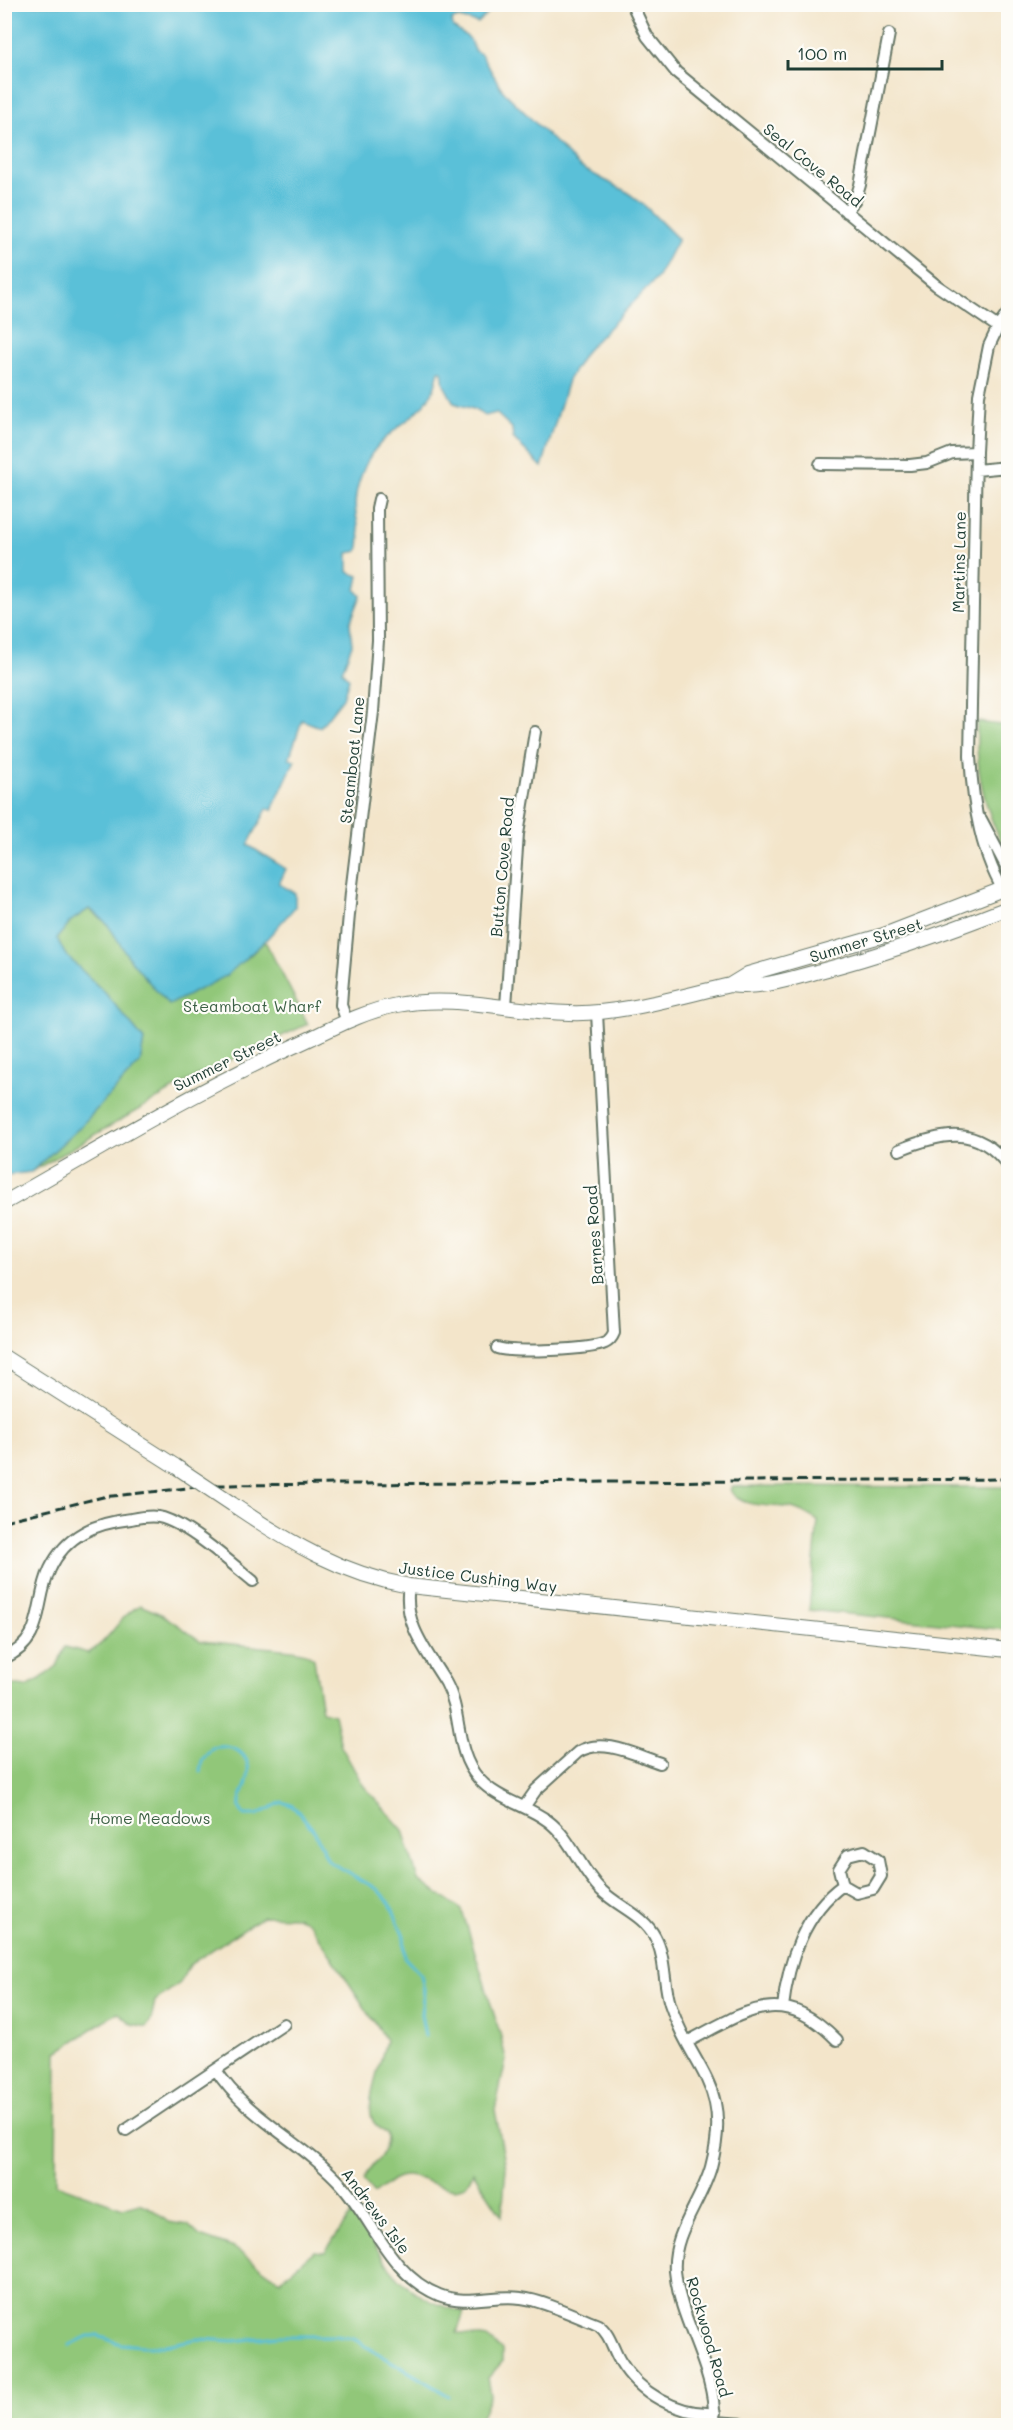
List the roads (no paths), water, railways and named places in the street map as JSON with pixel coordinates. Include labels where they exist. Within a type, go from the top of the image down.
[{"type":"main road","name":"Summer Street","points":[[4,1203],[197,1093],[347,1022],[387,1007],[413,1003],[452,1002],[566,1013],[597,1013],[730,985],[748,974],[884,935],[1006,891]]},
{"type":"main road","name":"Summer Street","points":[[730,985],[751,988],[860,961],[919,942],[1008,908]]},
{"type":"main road","name":"Justice Cushing Way","points":[[4,1357],[286,1540],[317,1557],[363,1575],[409,1586],[1008,1650]]},
{"type":"street","name":"Seal Cove Road","points":[[632,4],[647,36],[676,72],[936,285],[998,327]]},
{"type":"street","points":[[846,212],[856,198],[860,185],[889,34]]},
{"type":"street","name":"Martins Lane","points":[[1006,891],[985,851],[970,756],[976,452],[983,369],[989,346],[1008,313]]},
{"type":"street","points":[[820,464],[910,465],[927,463],[952,453],[976,452]]},
{"type":"street","points":[[976,470],[1008,467]]},
{"type":"street","name":"Steamboat Lane","points":[[347,1022],[342,1008],[342,991],[352,883],[373,712],[378,640],[377,508],[379,499]]},
{"type":"street","name":"Button Cove Road","points":[[506,1006],[518,834],[535,732]]},
{"type":"street","name":"Martins Lane","points":[[979,817],[1008,870]]},
{"type":"street","name":"Barnes Road","points":[[497,1348],[516,1351],[594,1346],[608,1342],[614,1333],[597,1013]]},
{"type":"street","points":[[899,1150],[939,1136],[966,1136],[989,1146],[1008,1166]]},
{"type":"street","points":[[4,1658],[22,1648],[32,1634],[47,1577],[59,1553],[75,1536],[98,1525],[134,1518],[162,1518],[187,1531],[253,1581]]},
{"type":"street","name":"Rockwood Road","points":[[409,1586],[406,1605],[409,1618],[453,1698],[460,1745],[475,1775],[489,1789],[552,1824],[595,1883],[650,1929],[658,1944],[670,2002],[687,2042],[704,2070],[717,2114],[718,2132],[705,2185],[677,2242],[675,2270],[678,2288],[709,2379],[715,2420]]},
{"type":"street","points":[[524,1807],[536,1790],[586,1748],[606,1747],[660,1763]]},
{"type":"street","points":[[864,1851],[878,1860],[881,1876],[873,1889],[857,1893],[843,1884],[839,1869],[848,1855],[864,1851]]},
{"type":"street","points":[[783,2007],[806,1926],[821,1904],[843,1884]]},
{"type":"street","points":[[687,2042],[756,2008],[783,2007],[812,2018],[837,2040]]},
{"type":"street","points":[[126,2130],[284,2025]]},
{"type":"street","name":"Andrews Isle","points":[[216,2070],[236,2097],[340,2183],[390,2255],[422,2286],[442,2296],[463,2300],[524,2298],[598,2325],[605,2331],[628,2372],[650,2394],[682,2409],[715,2420],[774,2426]]},
{"type":"water","points":[[4,5],[496,5],[478,23],[459,18],[452,20],[453,27],[469,38],[475,51],[481,54],[503,91],[580,167],[627,192],[645,206],[678,239],[658,277],[586,351],[568,380],[542,467],[513,438],[512,428],[496,413],[485,416],[473,409],[454,403],[444,385],[442,371],[439,371],[434,389],[420,409],[383,440],[375,450],[365,466],[356,494],[355,507],[360,537],[358,551],[348,553],[348,572],[359,576],[356,590],[361,596],[350,623],[352,645],[342,671],[349,679],[343,698],[320,727],[302,720],[289,759],[295,760],[272,810],[267,809],[248,845],[286,869],[279,884],[295,893],[295,907],[265,941],[226,976],[169,1005],[135,965],[97,914],[89,909],[71,921],[57,938],[65,954],[106,994],[144,1040],[140,1063],[79,1128],[31,1172],[8,1175],[4,1170]]},
{"type":"waterway","points":[[200,1771],[202,1761],[212,1748],[230,1747],[237,1750],[246,1760],[248,1767],[246,1785],[240,1804],[244,1815],[257,1815],[282,1802],[291,1805],[315,1832],[328,1861],[377,1889],[390,1903],[404,1936],[405,1958],[421,1975],[424,1990],[421,2014],[425,2036]]},
{"type":"waterway","points":[[70,2345],[88,2336],[98,2336],[121,2344],[142,2346],[161,2346],[197,2339],[234,2341],[278,2336],[336,2336],[354,2339],[449,2396]]},
{"type":"railway","points":[[4,1521],[103,1497],[217,1485],[1008,1479]]},
{"type":"park label","name":"Steamboat Wharf","points":[[252,1006]]},
{"type":"park label","name":"Home Meadows","points":[[150,1818]]}]
